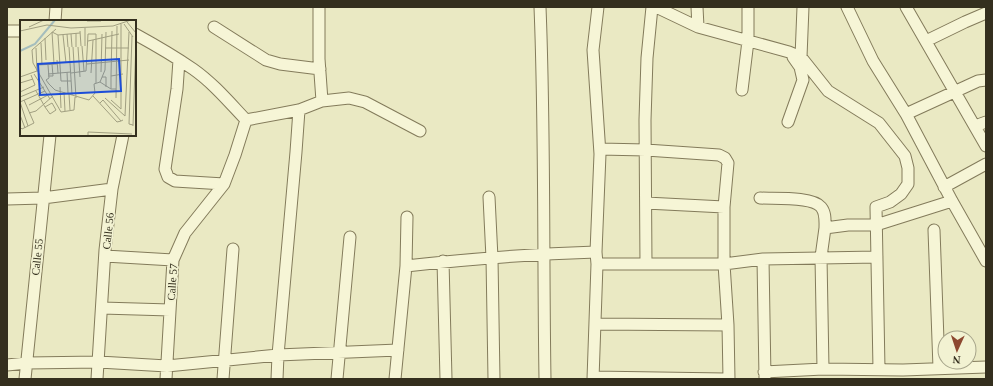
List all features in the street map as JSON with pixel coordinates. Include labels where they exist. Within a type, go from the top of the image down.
[{"type":"street","points":[[55,20],[56,7]]},
{"type":"street","points":[[319,7],[322,101]]},
{"type":"street","points":[[540,7],[543,82],[545,379]]},
{"type":"street","points":[[598,7],[593,50],[600,149],[593,378],[725,379]]},
{"type":"street","points":[[646,264],[645,120],[647,58],[652,7]]},
{"type":"street","points":[[656,7],[698,27],[789,52],[801,57],[828,91],[879,123],[905,156],[908,168],[908,184],[896,198],[876,207],[879,369]]},
{"type":"street","points":[[697,7],[698,27]]},
{"type":"street","points":[[742,90],[748,41],[748,7]]},
{"type":"street","points":[[801,57],[803,7]]},
{"type":"street","points":[[848,7],[873,62],[906,114],[952,202],[986,261]]},
{"type":"street","points":[[906,7],[986,146]]},
{"type":"street","points":[[926,41],[986,13]]},
{"type":"street","points":[[214,27],[266,60],[280,64],[320,69]]},
{"type":"street","points":[[7,31],[20,31]]},
{"type":"street","points":[[136,35],[194,70],[219,92],[246,120],[299,110],[322,101],[349,98],[365,102],[420,131]]},
{"type":"street","points":[[788,122],[803,80],[800,67],[789,52]]},
{"type":"street","points":[[178,60],[177,89],[165,169],[168,177],[175,181],[224,184]]},
{"type":"street","points":[[906,114],[978,81],[986,80]]},
{"type":"street","points":[[277,379],[299,110]]},
{"type":"street","name":"Calle 57","points":[[166,379],[172,260],[185,233],[224,184],[246,120]]},
{"type":"street","points":[[975,126],[986,122]]},
{"type":"street","name":"Calle 55","points":[[25,379],[50,136]]},
{"type":"street","name":"Calle 56","points":[[97,379],[105,256],[112,189],[123,136]]},
{"type":"street","points":[[600,149],[646,150],[719,155],[725,158],[728,163],[724,207],[724,264],[728,325],[729,379]]},
{"type":"street","points":[[944,187],[986,164]]},
{"type":"street","points":[[7,199],[43,198],[112,189]]},
{"type":"street","points":[[489,197],[492,258],[494,379]]},
{"type":"street","points":[[760,198],[806,200],[821,207],[824,214],[825,228],[821,257],[822,369]]},
{"type":"street","points":[[825,228],[876,225],[952,202]]},
{"type":"street","points":[[646,203],[724,207]]},
{"type":"street","points":[[395,379],[406,266],[407,217]]},
{"type":"street","points":[[934,230],[942,330]]},
{"type":"street","points":[[337,379],[350,237]]},
{"type":"street","points":[[223,379],[233,250]]},
{"type":"street","points":[[406,266],[443,261],[596,252]]},
{"type":"street","points":[[105,256],[172,260]]},
{"type":"street","points":[[597,264],[724,264],[763,259],[877,257]]},
{"type":"street","points":[[763,259],[765,375],[805,375],[822,369],[903,370],[937,368]]},
{"type":"street","points":[[443,261],[446,379]]},
{"type":"street","points":[[102,308],[170,310]]},
{"type":"street","points":[[595,324],[728,325]]},
{"type":"street","points":[[7,365],[27,363],[99,362],[167,366],[278,355],[398,350]]},
{"type":"street","points":[[895,379],[903,370]]},
{"type":"street","points":[[946,370],[951,379]]}]
